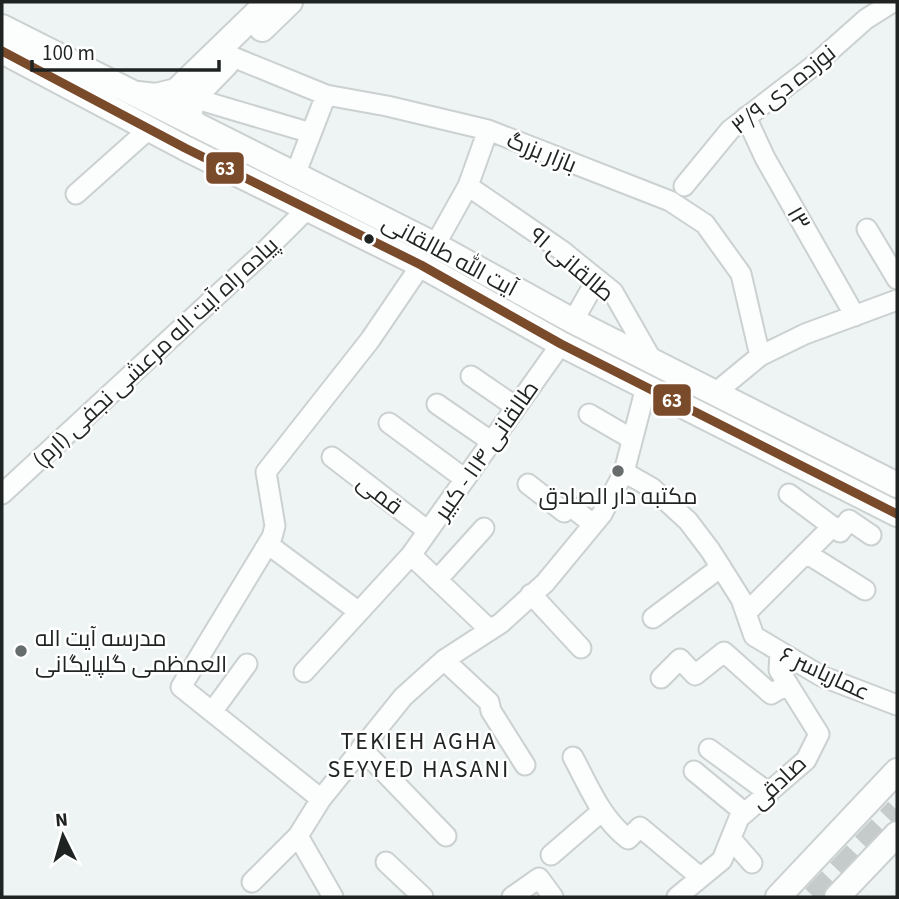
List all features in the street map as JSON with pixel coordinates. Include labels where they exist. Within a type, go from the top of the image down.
[{"type":"main road","points":[[136,94],[156,96],[176,91],[268,2]]},
{"type":"main road","points":[[196,125],[189,116],[193,99],[290,2]]},
{"type":"main road","name":"آیت الله طالقانی","points":[[2,27],[435,245],[573,321],[897,485]]},
{"type":"main road","name":"آیت الله طالقانی","points":[[2,51],[149,129],[421,265],[561,344],[897,513]]},
{"type":"main road","points":[[778,897],[897,771]]},
{"type":"main road","points":[[837,897],[897,834]]},
{"type":"street","name":"نوزده دی ۳/۹","points":[[684,186],[730,130],[813,66],[866,19],[893,2]]},
{"type":"street","name":"بازار بزرگ","points":[[233,57],[326,95],[488,130],[670,201],[705,224],[741,274],[760,356]]},
{"type":"street","points":[[295,175],[326,95]]},
{"type":"street","points":[[193,99],[311,133]]},
{"type":"street","name":"۱۳","points":[[746,117],[765,158],[855,316]]},
{"type":"street","points":[[76,194],[149,129]]},
{"type":"street","points":[[435,245],[468,186],[488,130]]},
{"type":"street","name":"طالقانی ۹۱","points":[[468,186],[561,250],[613,292],[653,362]]},
{"type":"street","name":"پیاده راه آیت اله مرعشی نجفی (ارم)","points":[[2,494],[264,253],[307,209]]},
{"type":"street","points":[[867,229],[897,279]]},
{"type":"street","points":[[321,799],[181,687],[271,541],[275,526],[266,472],[370,340],[421,265]]},
{"type":"street","points":[[573,321],[597,279]]},
{"type":"street","points":[[715,393],[760,356],[805,334],[897,300]]},
{"type":"street","name":"طالقانی ۱۱۴ - کبیر","points":[[304,672],[411,555],[561,344]]},
{"type":"street","points":[[471,376],[516,407]]},
{"type":"street","points":[[252,882],[298,836],[321,799],[403,697],[444,660],[491,630],[545,583],[602,514],[624,471],[646,387]]},
{"type":"street","points":[[437,404],[492,442]]},
{"type":"street","points":[[589,414],[632,439]]},
{"type":"street","points":[[389,423],[465,479]]},
{"type":"street","name":"قمی","points":[[332,457],[428,531]]},
{"type":"street","points":[[624,471],[667,499],[688,521],[721,567],[747,612],[833,526]]},
{"type":"street","points":[[528,484],[564,512],[570,506],[593,524]]},
{"type":"street","points":[[789,494],[840,531],[849,520],[872,535]]},
{"type":"street","points":[[437,580],[484,528]]},
{"type":"street","points":[[271,541],[359,612]]},
{"type":"street","points":[[806,553],[865,590]]},
{"type":"street","points":[[411,555],[491,630]]},
{"type":"street","points":[[653,618],[721,567]]},
{"type":"street","points":[[531,594],[581,648]]},
{"type":"street","name":"عماریاسر ۶","points":[[747,612],[754,636],[780,653],[821,676],[897,705]]},
{"type":"street","points":[[661,678],[681,659],[695,675],[724,652],[771,694],[788,684]]},
{"type":"street","name":"صادقی","points":[[677,897],[722,860],[739,818],[806,760],[819,734],[779,670],[780,653]]},
{"type":"street","points":[[444,660],[489,702],[491,711],[525,765]]},
{"type":"street","points":[[212,712],[247,664]]},
{"type":"street","points":[[361,748],[446,836]]},
{"type":"street","points":[[709,749],[769,793]]},
{"type":"street","points":[[573,757],[605,818],[628,839],[640,827],[700,877]]},
{"type":"street","points":[[694,771],[745,813]]},
{"type":"street","points":[[551,855],[602,811]]},
{"type":"street","points":[[298,836],[334,897]]},
{"type":"street","points":[[732,840],[752,863]]},
{"type":"street","points":[[386,862],[423,897]]},
{"type":"street","points":[[512,897],[538,878],[553,897]]},
{"type":"tunnel","points":[[814,897],[897,810]]},
{"type":"transit line","name":"63","points":[[2,51],[185,148],[421,265],[561,344],[897,514]]},
{"type":"place","name":"مکتبه دار الصادق","points":[[618,471]]},
{"type":"place","name":"مدرسه آیت اله العمظمی گلپایگانی","points":[[21,651]]},
{"type":"district","name":"TEKIEH AGHA SEYYED HASANI","points":[[419,755]]}]
